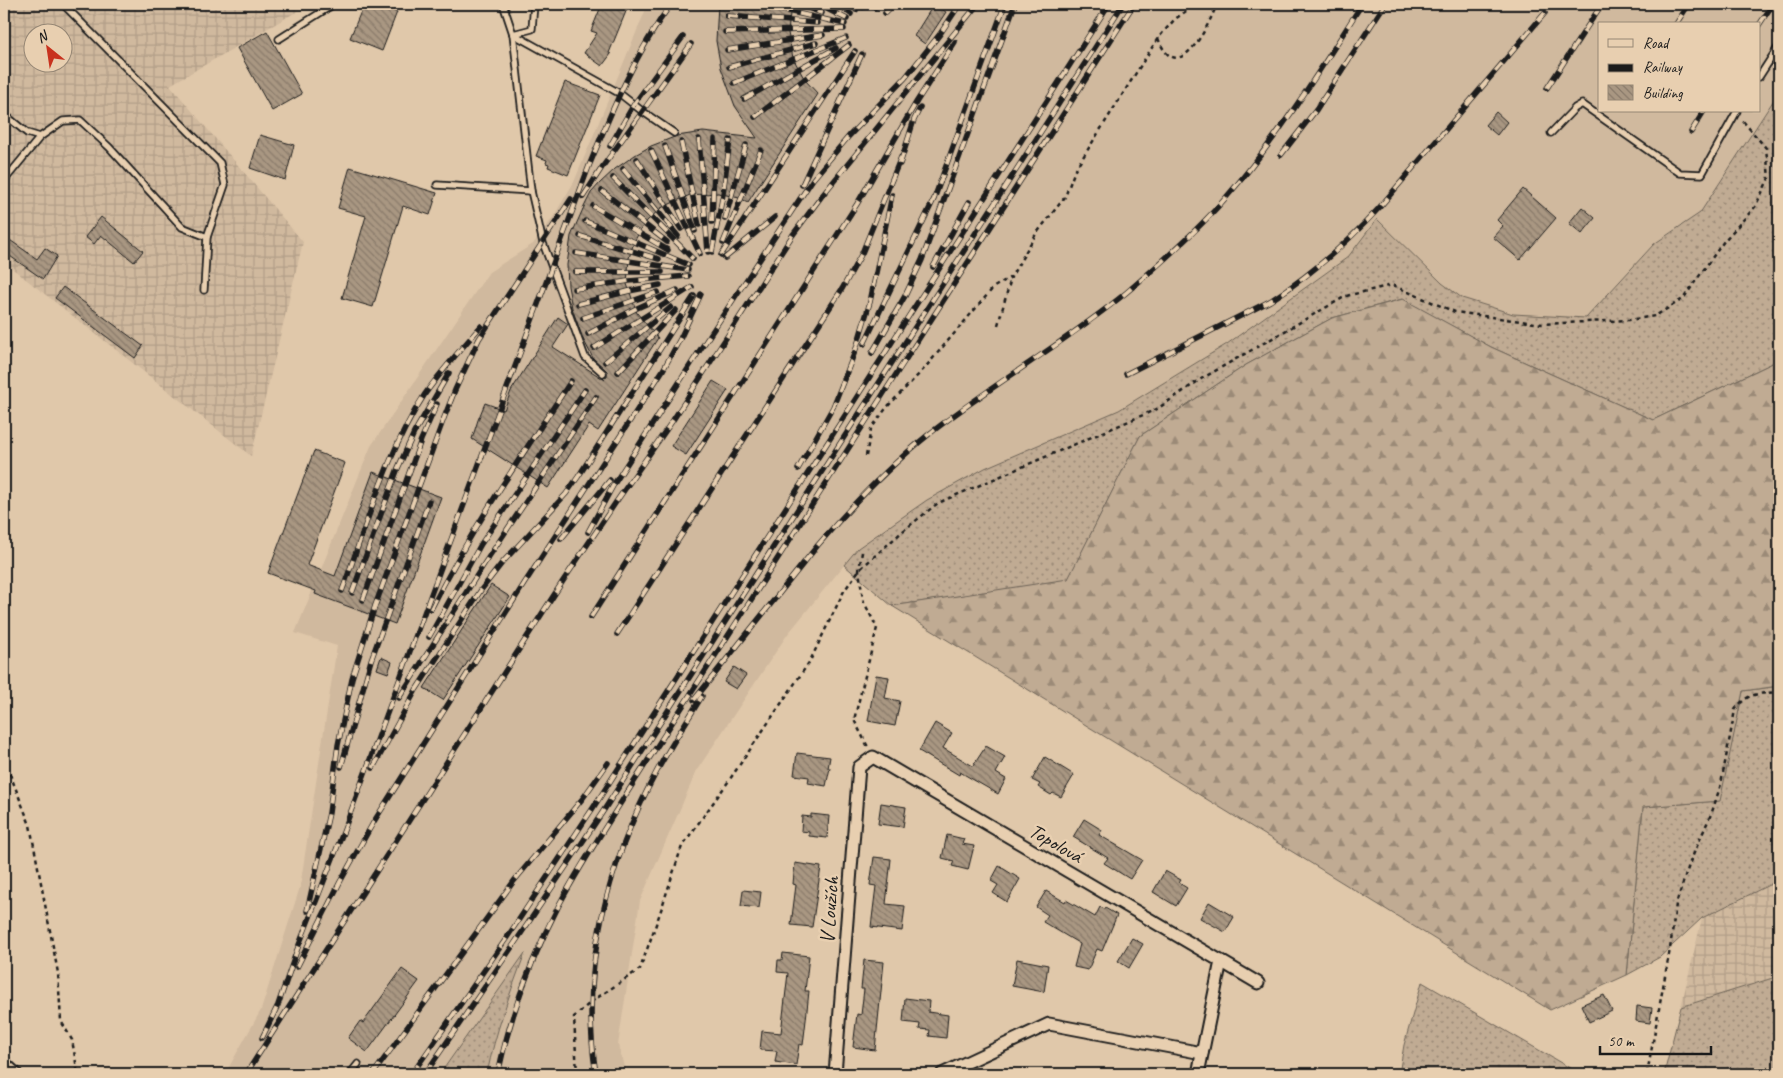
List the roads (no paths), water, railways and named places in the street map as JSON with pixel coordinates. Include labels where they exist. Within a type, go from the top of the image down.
[{"type":"street","name":"Topolová","points":[[872,757],[1258,983]]},
{"type":"street","name":"V Loužích","points":[[835,1074],[859,767],[872,757]]},
{"type":"street","points":[[1198,1074],[1221,962]]},
{"type":"street","points":[[942,1074],[1049,1024],[1202,1053]]},
{"type":"street","points":[[4,1064],[16,1074]]},
{"type":"lane","points":[[63,4],[220,164],[225,185],[207,237],[204,290]]},
{"type":"lane","points":[[279,39],[334,4]]},
{"type":"lane","points":[[503,4],[513,34],[531,191],[544,243],[585,357],[603,373]]},
{"type":"lane","points":[[513,34],[532,29],[534,4]]},
{"type":"lane","points":[[513,34],[619,93],[674,133]]},
{"type":"lane","points":[[1760,75],[1779,46]]},
{"type":"lane","points":[[1551,133],[1575,108],[1582,104],[1680,173],[1702,174],[1737,112]]},
{"type":"lane","points":[[4,114],[27,133],[40,137]]},
{"type":"lane","points":[[4,181],[40,137],[63,121],[80,120],[109,147],[182,227],[207,237]]},
{"type":"lane","points":[[436,186],[531,191]]},
{"type":"lane","points":[[350,1074],[358,1064]]},
{"type":"railway","points":[[262,1038],[278,1005],[297,950],[344,830],[589,166],[635,62],[671,4]]},
{"type":"railway","points":[[756,4],[845,24]]},
{"type":"railway","points":[[796,4],[822,13]]},
{"type":"railway","points":[[817,4],[847,19]]},
{"type":"railway","points":[[838,4],[851,14]]},
{"type":"railway","points":[[853,4],[856,10]]},
{"type":"railway","points":[[885,13],[894,4]]},
{"type":"railway","points":[[588,532],[614,484],[813,179],[849,136],[905,78],[940,34],[960,4]]},
{"type":"railway","points":[[246,1074],[563,581],[673,420],[792,236],[821,197],[978,4]]},
{"type":"railway","points":[[864,344],[934,199],[1005,4]]},
{"type":"railway","points":[[872,353],[905,296],[922,260],[1015,4]]},
{"type":"railway","points":[[412,1074],[508,936],[593,808],[1109,4]]},
{"type":"railway","points":[[425,1074],[602,813],[1123,4]]},
{"type":"railway","points":[[498,1074],[509,1030],[531,965],[560,903],[592,849],[1134,4]]},
{"type":"railway","points":[[694,700],[818,545],[884,474],[952,416],[1103,311],[1127,292],[1201,225],[1242,178],[1279,130],[1362,4]]},
{"type":"railway","points":[[1281,155],[1316,110],[1385,4]]},
{"type":"railway","points":[[1547,88],[1602,4]]},
{"type":"railway","points":[[1677,22],[1689,4]]},
{"type":"railway","points":[[1760,24],[1773,4]]},
{"type":"railway","points":[[1126,374],[1270,301],[1300,281],[1328,258],[1379,208],[1545,13]]},
{"type":"railway","points":[[727,16],[817,23]]},
{"type":"railway","points":[[725,32],[844,29]]},
{"type":"railway","points":[[727,50],[823,35]]},
{"type":"railway","points":[[610,146],[634,104],[683,37]]},
{"type":"railway","points":[[734,83],[846,38]]},
{"type":"railway","points":[[591,617],[857,204],[917,101],[955,42]]},
{"type":"railway","points":[[729,67],[816,43]]},
{"type":"railway","points":[[583,197],[603,166],[691,44]]},
{"type":"railway","points":[[755,117],[849,45]]},
{"type":"railway","points":[[744,99],[836,48]]},
{"type":"railway","points":[[721,255],[855,51]]},
{"type":"railway","points":[[802,185],[862,54]]},
{"type":"railway","points":[[900,164],[914,120],[920,108]]},
{"type":"railway","points":[[1691,132],[1703,112]]},
{"type":"railway","points":[[699,139],[708,252]]},
{"type":"railway","points":[[712,222],[715,139]]},
{"type":"railway","points":[[712,252],[723,194],[730,140]]},
{"type":"railway","points":[[681,142],[699,225]]},
{"type":"railway","points":[[725,219],[746,145]]},
{"type":"railway","points":[[665,146],[695,231]]},
{"type":"railway","points":[[651,150],[700,254]]},
{"type":"railway","points":[[723,243],[761,150]]},
{"type":"railway","points":[[617,634],[842,289],[862,253],[901,157]]},
{"type":"railway","points":[[637,159],[681,229]]},
{"type":"railway","points":[[623,169],[678,236]]},
{"type":"railway","points":[[613,178],[693,259]]},
{"type":"railway","points":[[602,191],[667,242]]},
{"type":"railway","points":[[798,469],[833,407],[856,349],[870,302],[892,195]]},
{"type":"railway","points":[[307,911],[329,813],[338,745],[352,678],[375,606],[444,418],[479,339],[571,199]]},
{"type":"railway","points":[[933,267],[969,202]]},
{"type":"railway","points":[[593,206],[668,250]]},
{"type":"railway","points":[[725,258],[775,217]]},
{"type":"railway","points":[[585,221],[689,265]]},
{"type":"railway","points":[[580,236],[659,259]]},
{"type":"railway","points":[[576,253],[688,270]]},
{"type":"railway","points":[[575,272],[662,272]]},
{"type":"railway","points":[[574,289],[629,281],[688,276]]},
{"type":"railway","points":[[578,304],[660,285]]},
{"type":"railway","points":[[594,348],[692,287]]},
{"type":"railway","points":[[588,334],[635,309],[677,290]]},
{"type":"railway","points":[[583,318],[658,292]]},
{"type":"railway","points":[[297,967],[340,882],[373,823],[524,584],[663,370],[701,294]]},
{"type":"railway","points":[[373,768],[416,690],[481,590],[502,563],[566,494],[694,296]]},
{"type":"railway","points":[[605,362],[671,307]]},
{"type":"railway","points":[[618,372],[676,310]]},
{"type":"railway","points":[[342,591],[378,490],[399,440],[425,394],[481,326]]},
{"type":"railway","points":[[352,593],[398,468],[414,433],[449,373]]},
{"type":"railway","points":[[431,609],[480,521],[571,381]]},
{"type":"railway","points":[[429,637],[481,544],[585,390]]},
{"type":"railway","points":[[399,698],[486,561],[596,397]]},
{"type":"railway","points":[[363,600],[421,440],[437,404]]},
{"type":"railway","points":[[561,539],[610,480]]},
{"type":"railway","points":[[341,767],[371,660],[429,501]]},
{"type":"railway","points":[[596,1074],[591,996],[595,956],[612,879],[624,842],[662,761],[702,696]]},
{"type":"railway","points":[[373,1074],[514,881],[583,798],[608,763]]}]
